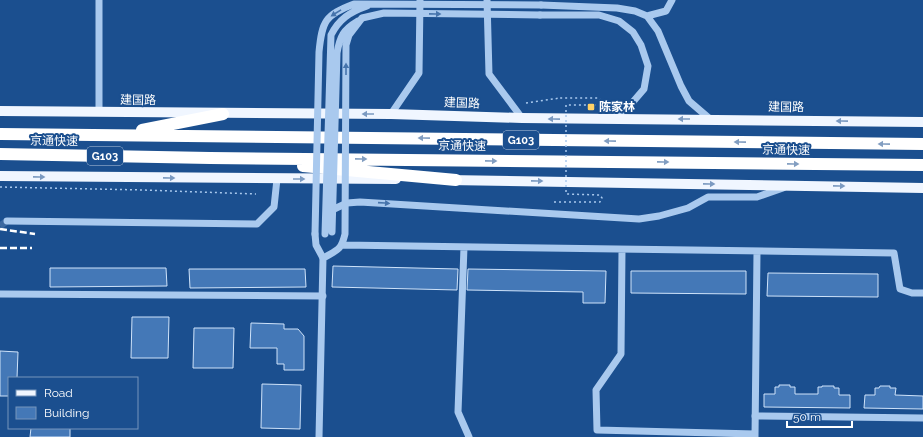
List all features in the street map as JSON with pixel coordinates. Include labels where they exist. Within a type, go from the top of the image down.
[{"type":"highway","points":[[119,135],[223,114]]},
{"type":"highway","name":"京通快速","points":[[0,134],[923,144]]},
{"type":"highway","name":"京通快速","points":[[0,154],[210,158],[923,165]]},
{"type":"highway","points":[[210,158],[456,180]]},
{"type":"main road","name":"建国路","points":[[0,111],[223,114],[391,114],[522,118],[923,122]]},
{"type":"main road","points":[[0,176],[456,180],[923,188]]},
{"type":"street","points":[[99,0],[99,112]]},
{"type":"street","points":[[391,114],[418,73],[420,0]]},
{"type":"street","points":[[487,0],[489,74],[522,118]]},
{"type":"street","points":[[319,437],[323,258],[316,245],[315,234],[319,52],[321,34],[328,18],[339,10],[354,4],[541,5],[617,8],[648,16],[666,12],[672,0]]},
{"type":"street","points":[[373,4],[355,10],[336,24],[331,35],[329,233],[332,210],[337,52],[339,40],[343,32],[362,18],[384,13],[599,15],[619,21],[632,32],[641,46],[648,66],[644,88],[632,103],[613,119]]},
{"type":"street","points":[[648,16],[658,31],[681,86],[689,101],[710,120]]},
{"type":"street","points":[[343,246],[345,234],[346,45],[348,35],[362,18]]},
{"type":"street","points":[[7,221],[256,224],[274,207],[277,179]]},
{"type":"street","points":[[332,210],[347,203],[360,202],[638,219],[659,216],[688,208],[708,197],[757,197],[791,185]]},
{"type":"street","points":[[323,258],[343,246],[894,253],[900,289],[912,293],[923,293]]},
{"type":"street","points":[[464,248],[458,412],[469,437]]},
{"type":"street","points":[[622,250],[621,354],[596,390],[597,430],[621,434],[755,436],[757,252]]},
{"type":"street","points":[[0,294],[323,296]]},
{"type":"street","points":[[755,416],[923,418]]},
{"type":"path","points":[[526,103],[560,98],[599,98],[601,102],[599,105],[566,105],[566,194],[600,195],[602,198],[600,202],[554,202]]},
{"type":"path","points":[[0,187],[256,194]]},
{"type":"building","points":[[333,266],[458,269],[457,290],[332,287]]},
{"type":"building","points":[[50,268],[166,268],[167,286],[50,287]]},
{"type":"building","points":[[189,269],[305,269],[306,287],[190,288]]},
{"type":"building","points":[[468,269],[606,271],[605,303],[583,303],[583,292],[467,290]]},
{"type":"building","points":[[631,271],[746,271],[746,294],[631,293]]},
{"type":"building","points":[[768,273],[878,274],[878,297],[767,296]]},
{"type":"building","points":[[132,317],[169,317],[168,358],[131,358]]},
{"type":"building","points":[[251,323],[284,324],[284,329],[298,329],[304,336],[304,370],[284,370],[284,364],[277,364],[277,348],[250,348]]},
{"type":"building","points":[[194,328],[234,328],[233,368],[193,368]]},
{"type":"building","points":[[0,351],[18,352],[17,377],[8,377],[8,396],[0,396]]},
{"type":"building","points":[[262,384],[301,385],[300,429],[261,428]]},
{"type":"building","points":[[779,385],[790,385],[790,387],[795,387],[795,394],[818,394],[818,387],[834,386],[834,388],[839,388],[839,395],[850,395],[850,408],[764,407],[764,394],[775,394],[775,387],[779,387]]},
{"type":"building","points":[[880,386],[890,386],[890,388],[896,388],[895,395],[923,396],[923,409],[864,408],[865,395],[875,395],[875,388],[879,388]]},
{"type":"building","points":[[31,429],[70,429],[70,437],[30,437]]},
{"type":"tunnel","points":[[0,226],[7,221]]},
{"type":"railway","points":[[0,229],[35,234]]},
{"type":"railway","points":[[0,248],[32,248]]},
{"type":"place","name":"陈家林","points":[[591,107]]}]
